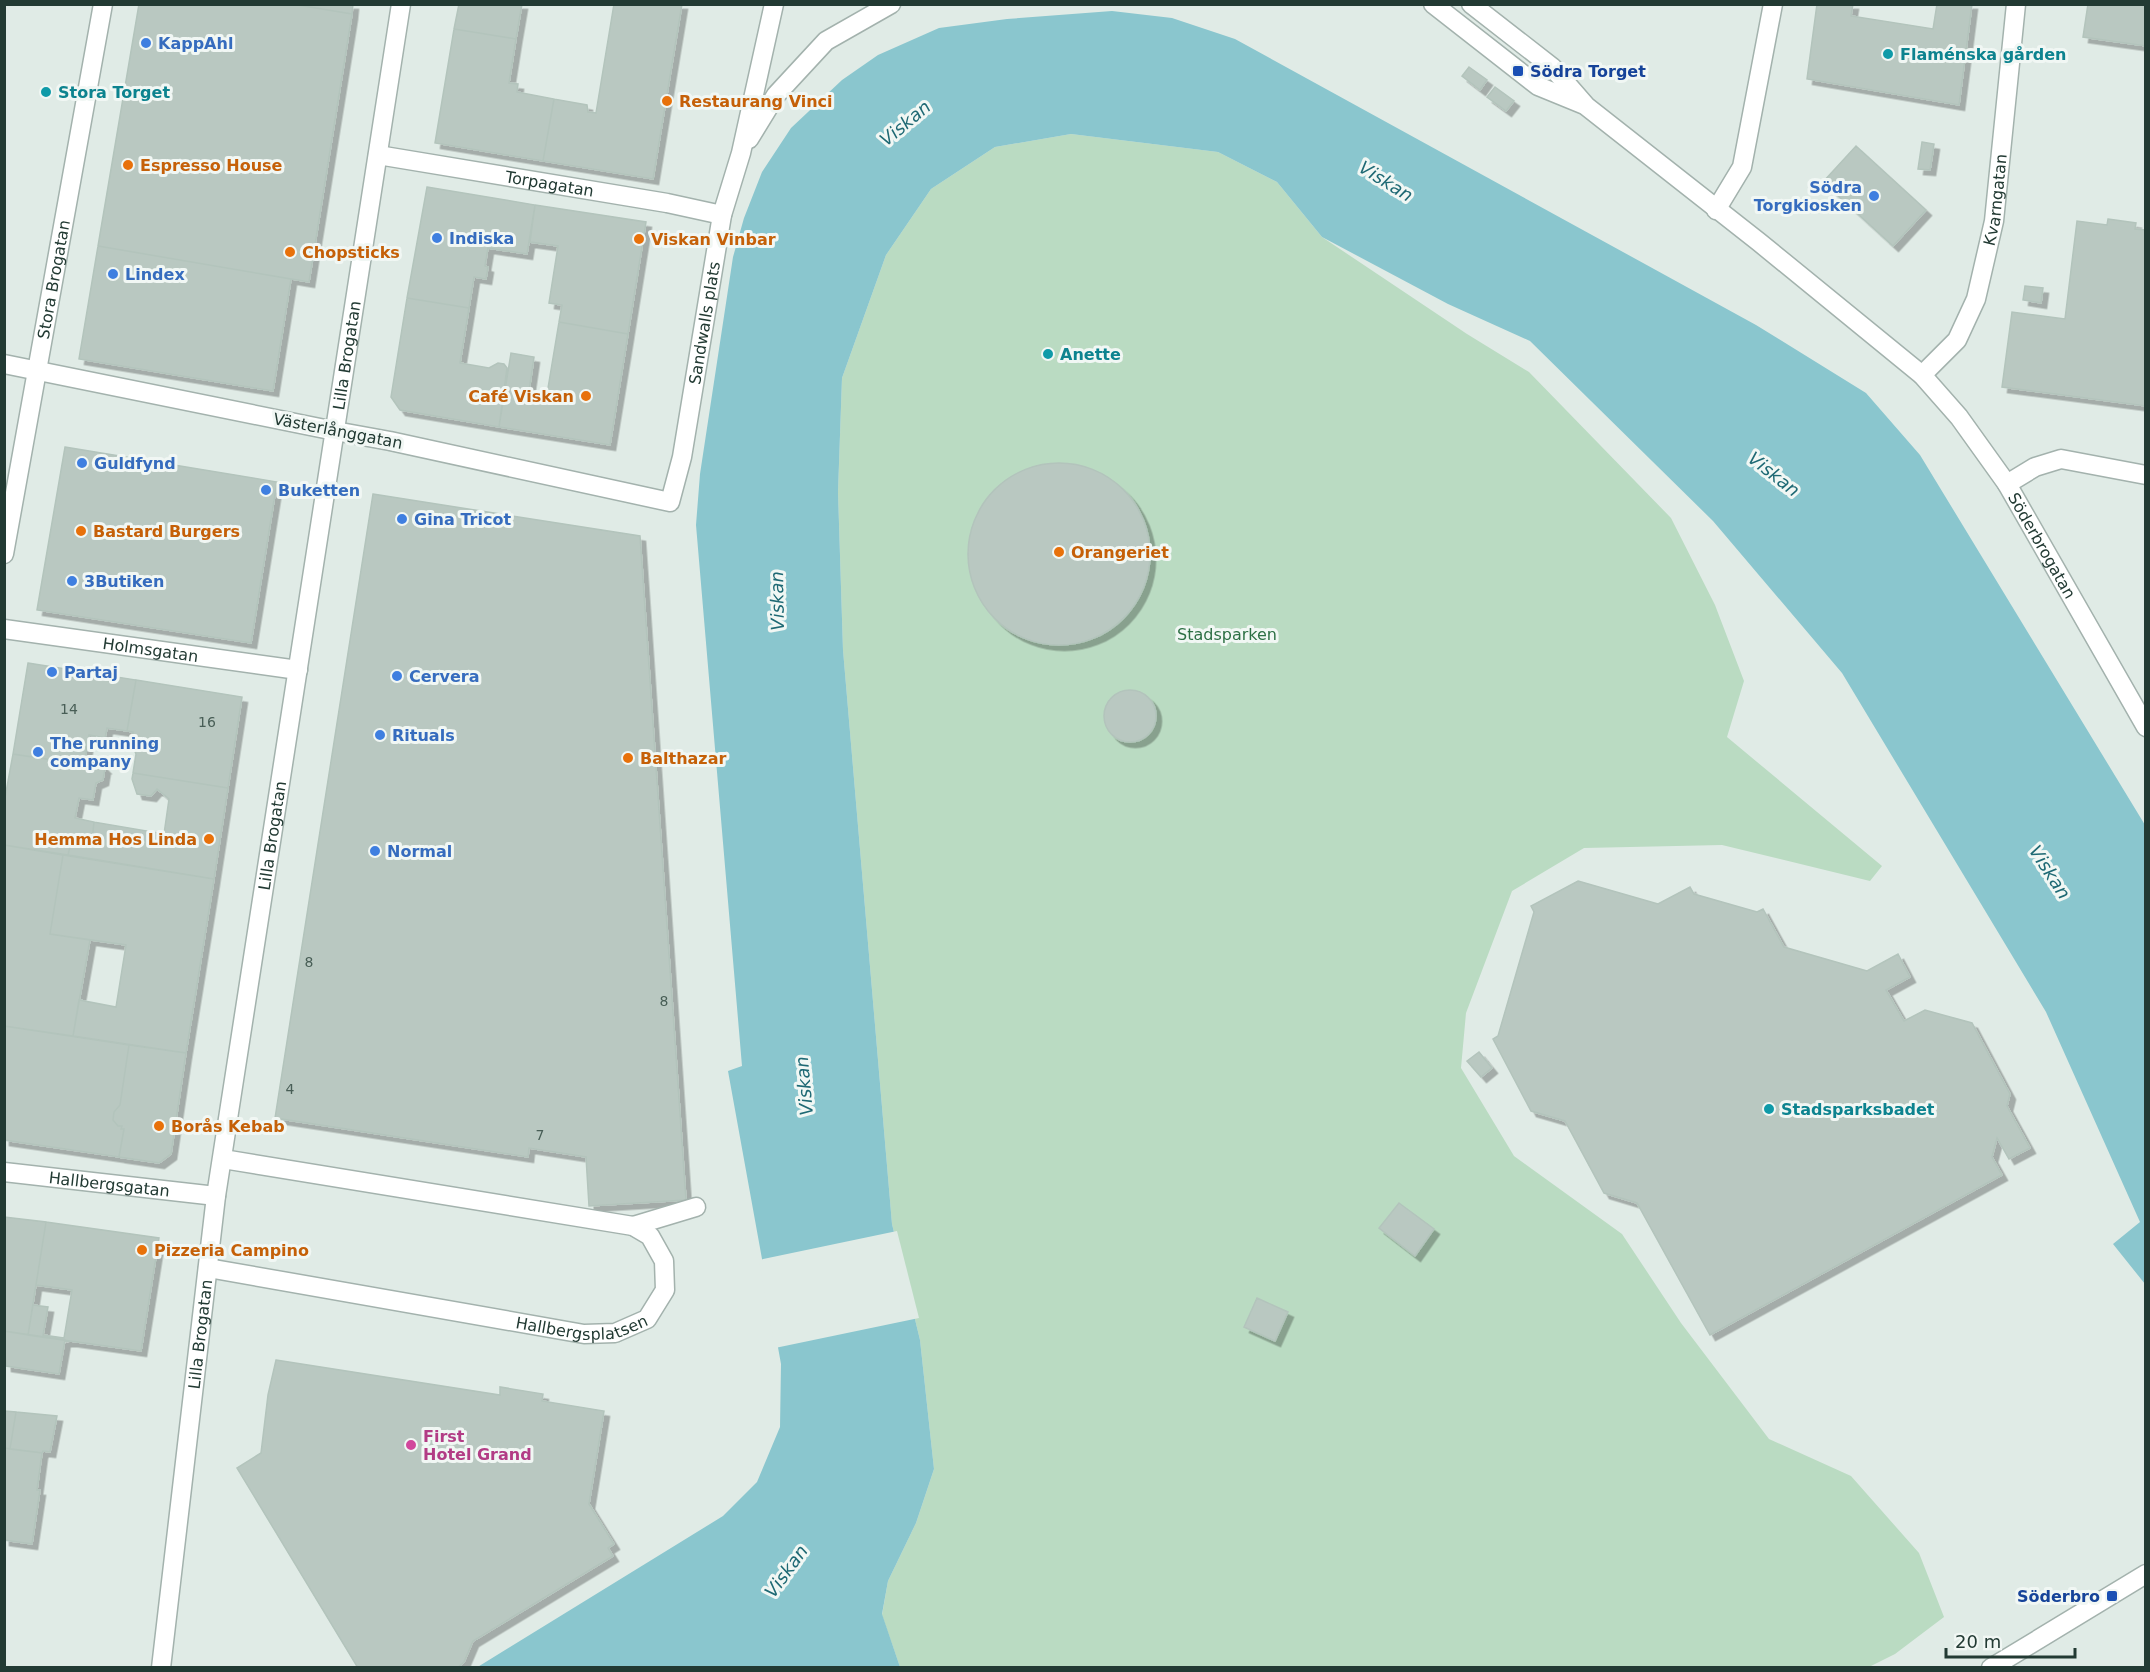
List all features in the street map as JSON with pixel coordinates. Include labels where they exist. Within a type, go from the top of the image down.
[{"type":"street","name":"Stora Brogatan","points":[[4,554],[103,4]]},
{"type":"street","name":"Lilla Brogatan","points":[[161,1668],[216,1196],[401,4]]},
{"type":"street","name":"Sandwalls plats","points":[[670,502],[682,457],[722,215],[741,153],[774,4]]},
{"type":"street","points":[[741,153],[776,95],[826,41],[891,4]]},
{"type":"street","points":[[1433,4],[1538,86],[1586,106]]},
{"type":"street","points":[[1471,4],[1552,67],[1586,106]]},
{"type":"street","points":[[1716,210],[1742,166],[1773,4]]},
{"type":"street","name":"Kvarngatan","points":[[1922,375],[1958,340],[1976,299],[1994,221],[2016,4]]},
{"type":"street","name":"Söderbrogatan","points":[[1586,106],[1759,242],[1922,375],[1959,417],[2007,484],[2145,727]]},
{"type":"street","name":"Torpagatan","points":[[378,155],[667,203],[722,215]]},
{"type":"street","name":"Västerlånggatan","points":[[4,364],[390,441],[670,502]]},
{"type":"street","points":[[2007,484],[2035,467],[2061,459],[2145,475]]},
{"type":"street","name":"Holmsgatan","points":[[4,629],[298,670]]},
{"type":"street","points":[[223,1158],[633,1226],[696,1207]]},
{"type":"street","name":"Hallbergsgatan","points":[[4,1172],[216,1196]]},
{"type":"street","name":"Hallbergsplatsen","points":[[208,1268],[584,1334],[615,1333],[647,1319],[665,1290],[664,1261],[650,1236],[633,1226]]},
{"type":"street","points":[[1991,1668],[2145,1574]]},
{"type":"green space","name":"Stadsparken","points":[[1071,134],[1218,152],[1277,182],[1322,237],[1467,334],[1529,372],[1671,518],[1715,605],[1744,681],[1727,737],[1882,866],[1870,881],[1722,845],[1584,848],[1512,891],[1466,1013],[1461,1068],[1514,1156],[1622,1234],[1681,1323],[1769,1439],[1851,1476],[1919,1553],[1944,1617],[1895,1654],[1869,1667],[900,1667],[882,1615],[888,1581],[916,1523],[934,1469],[920,1340],[892,1224],[843,650],[838,492],[842,378],[886,255],[931,189],[995,147]]},
{"type":"water","name":"Viskan","points":[[1112,11],[1172,18],[1235,39],[1756,325],[1866,393],[1920,455],[2145,825],[2145,1284],[2113,1244],[2140,1222],[2046,1012],[1842,673],[1713,521],[1530,341],[1448,304],[1322,237],[1277,182],[1218,152],[1071,134],[995,147],[931,189],[886,255],[842,378],[838,492],[843,650],[892,1224],[920,1340],[934,1469],[916,1523],[888,1581],[882,1614],[900,1667],[476,1668],[723,1516],[757,1482],[780,1427],[781,1364],[728,1071],[742,1066],[696,525],[700,474],[733,257],[744,218],[762,172],[791,128],[842,80],[878,55],[939,28],[1007,19]]},
{"type":"pier","points":[[897,1231],[919,1318],[775,1348],[759,1260]]},
{"type":"building","points":[[139,4],[292,4],[352,14],[309,282],[98,246]]},
{"type":"building","points":[[292,4],[353,4],[352,14]]},
{"type":"building","points":[[459,4],[522,4],[516,39],[454,29]]},
{"type":"building","points":[[614,4],[682,4],[653,179],[543,161],[554,99],[587,105],[588,112],[596,113]]},
{"type":"building","name":"Flaménska gården","points":[[1817,4],[1853,4],[1851,16],[1933,29],[1937,4],[1972,4],[1959,105],[1807,79]]},
{"type":"building","points":[[2088,4],[2146,4],[2146,46],[2083,37]]},
{"type":"building","points":[[454,29],[516,39],[509,83],[518,84],[517,92],[554,99],[543,161],[435,143]]},
{"type":"building","points":[[1469,67],[1487,80],[1480,90],[1462,76]]},
{"type":"building","points":[[1495,87],[1514,101],[1506,111],[1487,97]]},
{"type":"building","points":[[1922,142],[1934,144],[1930,170],[1918,169]]},
{"type":"building","name":"Södra Torgkiosken","points":[[1856,146],[1926,210],[1893,246],[1823,182]]},
{"type":"building","points":[[427,187],[535,205],[527,254],[488,248],[485,266],[488,267],[486,279],[474,277],[469,308],[407,298]]},
{"type":"building","points":[[535,205],[646,222],[628,334],[559,322],[562,305],[549,303],[558,246],[530,242]]},
{"type":"building","points":[[2108,219],[2136,223],[2135,229],[2146,230],[2146,406],[2002,387],[2012,312],[2065,319],[2077,221],[2107,225]]},
{"type":"building","points":[[98,246],[291,279],[273,391],[79,359]]},
{"type":"building","points":[[2025,286],[2043,288],[2041,303],[2023,300]]},
{"type":"building","points":[[407,298],[469,308],[460,363],[489,368],[498,363],[504,364],[507,368],[499,427],[400,410],[391,397]]},
{"type":"building","points":[[559,322],[628,334],[610,445],[499,427],[511,353],[534,357],[529,391],[547,394]]},
{"type":"building","points":[[65,447],[277,482],[251,643],[37,610]]},
{"type":"building","points":[[1059,463],[1094,470],[1109,478],[1123,490],[1135,504],[1143,519],[1150,554],[1143,589],[1135,604],[1123,618],[1109,630],[1094,638],[1059,645],[1024,638],[1009,630],[995,618],[983,604],[975,589],[968,554],[975,519],[983,504],[995,490],[1009,478],[1024,470]]},
{"type":"building","points":[[373,494],[640,536],[686,1200],[589,1206],[586,1157],[529,1148],[528,1157],[275,1118]]},
{"type":"building","points":[[28,663],[136,680],[127,731],[107,728],[105,738],[89,735],[85,760],[99,762],[105,768],[13,754]]},
{"type":"building","points":[[136,680],[242,697],[228,788],[133,773],[136,754],[131,742],[133,732],[127,731]]},
{"type":"building","points":[[1130,690],[1144,694],[1152,702],[1156,716],[1152,730],[1144,738],[1130,742],[1116,738],[1108,730],[1104,716],[1108,702],[1116,694]]},
{"type":"building","points":[[13,754],[105,768],[103,780],[96,783],[93,800],[79,798],[75,818],[94,822],[92,840],[83,838],[71,842],[68,855],[4,845],[4,803]]},
{"type":"building","points":[[133,773],[228,788],[214,879],[68,855],[71,842],[83,838],[92,840],[94,822],[164,834],[169,799],[157,789],[151,796],[137,794],[132,779]]},
{"type":"building","points":[[4,845],[63,855],[50,934],[90,940],[73,1036],[4,1026]]},
{"type":"building","points":[[63,855],[214,879],[186,1053],[73,1036],[79,1000],[116,1007],[126,945],[50,934]]},
{"type":"building","name":"Stadsparksbadet","points":[[1578,881],[1658,904],[1690,887],[1694,894],[1757,912],[1763,909],[1784,947],[1867,971],[1898,954],[1910,977],[1886,990],[1904,1021],[1925,1010],[1972,1023],[2010,1094],[2007,1106],[2030,1148],[2009,1159],[1997,1138],[1992,1157],[2002,1175],[1710,1335],[1637,1203],[1604,1193],[1565,1121],[1531,1111],[1493,1039],[1498,1036],[1534,912],[1531,906]]},
{"type":"building","points":[[4,1026],[129,1045],[120,1105],[114,1112],[113,1120],[118,1126],[122,1126],[121,1129],[124,1129],[119,1157],[4,1140]]},
{"type":"building","points":[[129,1045],[186,1053],[171,1154],[159,1163],[119,1157],[124,1129],[121,1129],[122,1126],[118,1126],[113,1120],[114,1112],[120,1105]]},
{"type":"building","points":[[1479,1052],[1492,1068],[1481,1077],[1467,1061]]},
{"type":"building","points":[[1399,1203],[1434,1229],[1415,1256],[1379,1228]]},
{"type":"building","points":[[4,1217],[46,1222],[28,1335],[4,1331]]},
{"type":"building","points":[[46,1222],[159,1238],[141,1351],[28,1335],[33,1305],[48,1307],[43,1335],[64,1338],[72,1290],[36,1285]]},
{"type":"building","points":[[1257,1298],[1288,1312],[1275,1341],[1244,1327]]},
{"type":"building","points":[[4,1331],[65,1340],[59,1374],[6,1366]]},
{"type":"building","points":[[276,1360],[500,1395],[500,1387],[543,1394],[542,1401],[604,1411],[589,1504],[614,1544],[608,1548],[613,1556],[473,1641],[464,1662],[457,1668],[358,1668],[237,1468],[261,1453],[268,1395]]},
{"type":"building","points":[[4,1411],[16,1412],[10,1449],[4,1448]]},
{"type":"building","points":[[16,1412],[57,1416],[50,1452],[10,1449]]},
{"type":"building","points":[[4,1448],[42,1453],[37,1490],[40,1490],[32,1544],[4,1540]]},
{"type":"place","name":"KappAhl","points":[[146,43]]},
{"type":"place","name":"Flaménska gården","points":[[1888,54]]},
{"type":"place","name":"Södra Torget","points":[[1518,71]]},
{"type":"place","name":"Stora Torget","points":[[46,92]]},
{"type":"place","name":"Restaurang Vinci","points":[[667,101]]},
{"type":"place","name":"Espresso House","points":[[128,165]]},
{"type":"place","name":"Södra Torgkiosken","points":[[1874,196]]},
{"type":"place","name":"Indiska","points":[[437,238]]},
{"type":"place","name":"Viskan Vinbar","points":[[639,239]]},
{"type":"place","name":"Chopsticks","points":[[290,252]]},
{"type":"place","name":"Lindex","points":[[113,274]]},
{"type":"place","name":"Anette","points":[[1048,354]]},
{"type":"place","name":"Café Viskan","points":[[586,396]]},
{"type":"place","name":"Guldfynd","points":[[82,463]]},
{"type":"place","name":"Buketten","points":[[266,490]]},
{"type":"place","name":"Gina Tricot","points":[[402,519]]},
{"type":"place","name":"Bastard Burgers","points":[[81,531]]},
{"type":"place","name":"Orangeriet","points":[[1059,552]]},
{"type":"place","name":"3Butiken","points":[[72,581]]},
{"type":"place","name":"Partaj","points":[[52,672]]},
{"type":"place","name":"Cervera","points":[[397,676]]},
{"type":"place","name":"Rituals","points":[[380,735]]},
{"type":"place","name":"The running company","points":[[38,752]]},
{"type":"place","name":"Balthazar","points":[[628,758]]},
{"type":"place","name":"Hemma Hos Linda","points":[[209,839]]},
{"type":"place","name":"Normal","points":[[375,851]]},
{"type":"place","name":"Stadsparksbadet","points":[[1769,1109]]},
{"type":"place","name":"Borås Kebab","points":[[159,1126]]},
{"type":"place","name":"Pizzeria Campino","points":[[142,1250]]},
{"type":"place","name":"First Hotel Grand","points":[[411,1445]]},
{"type":"place","name":"Söderbro","points":[[2112,1596]]}]
